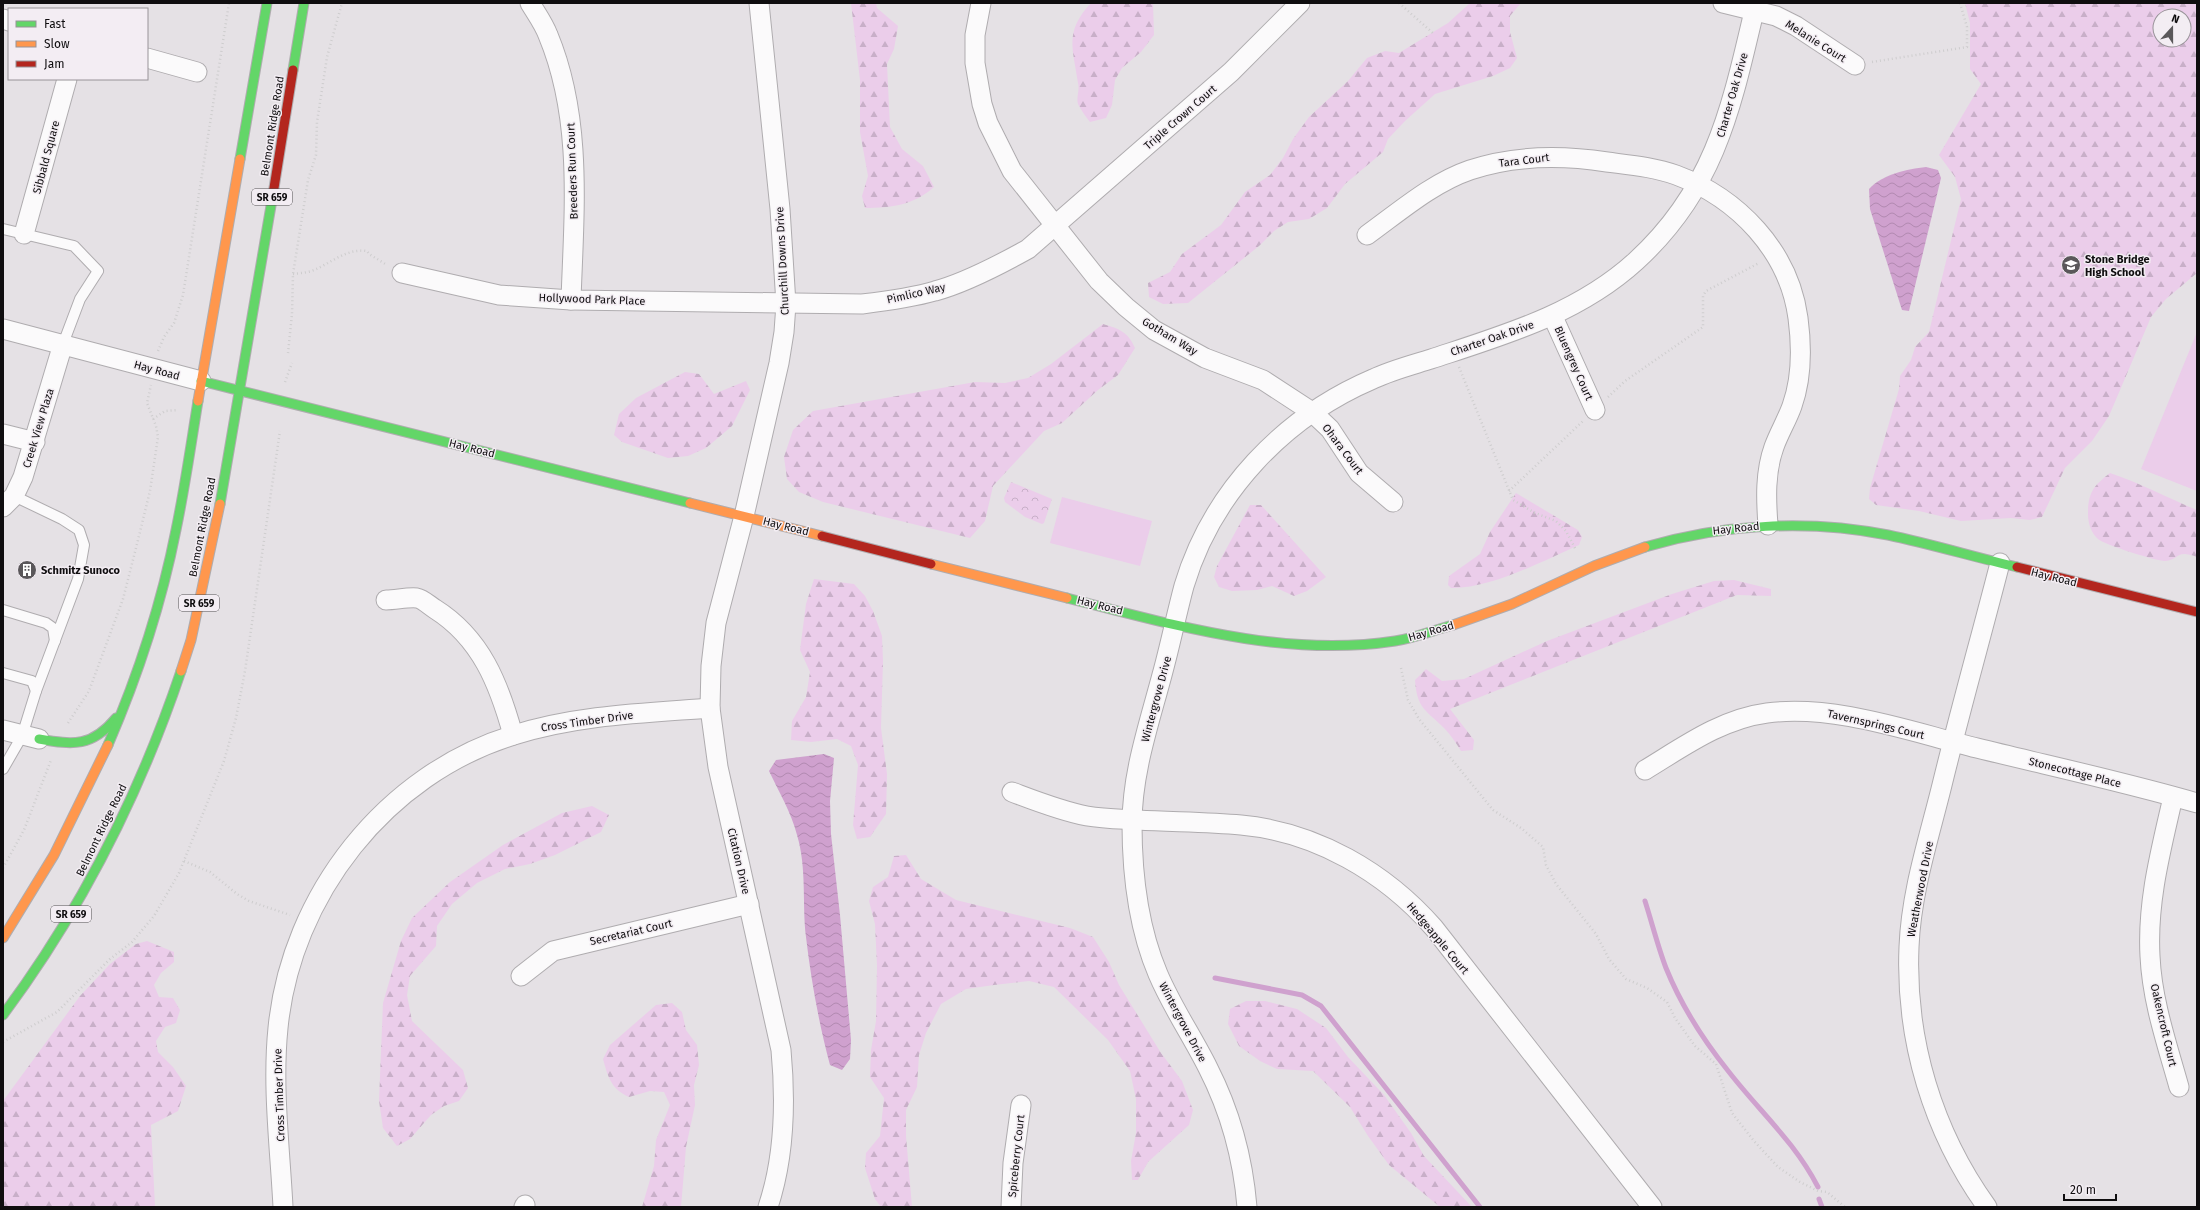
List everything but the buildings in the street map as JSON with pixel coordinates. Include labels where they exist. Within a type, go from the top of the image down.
[{"type":"main road","name":"SR 659","points":[[3,938],[54,855],[98,769],[125,706],[152,622],[174,538],[267,3]]},
{"type":"main road","name":"Belmont Ridge Road","points":[[3,1015],[39,967],[95,873],[128,807],[168,709],[193,632],[213,543],[240,390],[304,3]]},
{"type":"main road","name":"Hay Road","points":[[202,381],[1176,625],[1225,636],[1299,645],[1351,646],[1397,640],[1486,615],[1536,594],[1602,562],[1685,535],[1721,528],[1768,525],[1842,528],[1887,535],[2197,612]]},
{"type":"main road","points":[[30,737],[70,744],[88,741],[105,733],[125,706]]},
{"type":"street","name":"Breeders Run Court","points":[[530,3],[548,33],[558,60],[571,122],[574,202],[571,300]]},
{"type":"street","name":"Churchill Downs Drive","points":[[744,516],[780,363],[786,304],[780,209],[759,3]]},
{"type":"street","name":"Gotham Way","points":[[981,3],[975,35],[975,63],[982,104],[1000,150],[1012,172],[1054,226],[1099,281],[1126,307],[1154,330],[1206,358],[1263,380],[1312,412]]},
{"type":"street","name":"Triple Crown Court","points":[[1054,226],[1231,72],[1300,3]]},
{"type":"street","name":"Melanie Court","points":[[1723,3],[1755,6],[1796,26],[1855,65]]},
{"type":"street","name":"Charter Oak Drive","points":[[1176,625],[1184,588],[1193,562],[1221,506],[1261,455],[1284,433],[1312,412],[1342,393],[1377,377],[1553,317],[1596,292],[1635,262],[1669,226],[1697,184],[1714,153],[1727,119],[1755,6]]},
{"type":"street","points":[[148,58],[197,72]]},
{"type":"street","name":"Sibbald Square","points":[[24,234],[67,80]]},
{"type":"street","name":"Tara Court","points":[[1366,235],[1420,197],[1448,180],[1469,170],[1515,159],[1548,156],[1582,158],[1654,168],[1697,184],[1738,210],[1768,242],[1776,255],[1794,296],[1801,348],[1799,381],[1792,407],[1774,447],[1768,472],[1766,499],[1768,525]]},
{"type":"street","name":"Pimlico Way","points":[[786,304],[862,304],[897,300],[937,291],[1000,264],[1028,248],[1054,226]]},
{"type":"street","name":"Hollywood Park Place","points":[[402,273],[499,295],[571,300],[786,304]]},
{"type":"street","name":"Bluengrey Court","points":[[1553,317],[1595,410]]},
{"type":"street","name":"Hay Road","points":[[3,329],[202,381]]},
{"type":"street","name":"Creek View Plaza","points":[[7,501],[23,477],[35,442],[63,344]]},
{"type":"street","name":"Ohara Court","points":[[1312,412],[1330,429],[1359,473],[1393,502]]},
{"type":"street","points":[[3,434],[35,442]]},
{"type":"street","name":"Citation Drive","points":[[744,516],[716,623],[711,666],[710,708],[718,767],[781,1050],[785,1093],[783,1136],[776,1178],[768,1207]]},
{"type":"street","name":"Weatherwood Drive","points":[[1987,1207],[1962,1170],[1938,1118],[1921,1064],[1911,1008],[1909,946],[1919,877],[2000,563]]},
{"type":"street","points":[[386,600],[418,598],[453,620],[476,648],[489,668],[504,700],[513,735]]},
{"type":"street","name":"Wintergrove Drive","points":[[1176,625],[1139,762],[1132,819],[1133,873],[1138,909],[1156,971],[1177,1015],[1207,1066],[1221,1097],[1235,1139],[1243,1175],[1247,1207]]},
{"type":"street","name":"Cross Timber Drive","points":[[283,1207],[276,1072],[278,1027],[286,983],[299,941],[320,894],[349,850],[363,832],[396,800],[453,760],[513,735],[546,726],[593,718],[710,708]]},
{"type":"street","name":"Tavernsprings Court","points":[[1645,770],[1699,737],[1725,725],[1766,713],[1795,710],[1837,714],[1953,742]]},
{"type":"street","points":[[3,730],[30,737]]},
{"type":"street","name":"Stonecottage Place","points":[[1953,742],[2173,796],[2197,804]]},
{"type":"street","name":"Hedgeapple Court","points":[[1012,792],[1059,809],[1087,816],[1242,826],[1271,830],[1328,848],[1379,878],[1403,896],[1434,928],[1652,1207]]},
{"type":"street","name":"Oakencroft Court","points":[[2173,796],[2155,872],[2151,900],[2149,936],[2150,958],[2156,1000],[2179,1087]]},
{"type":"street","name":"Secretariat Court","points":[[521,976],[552,951],[749,904]]},
{"type":"street","name":"Spiceberry Court","points":[[1011,1207],[1014,1163],[1021,1105]]},
{"type":"lane","points":[[3,229],[74,246],[98,271],[80,299],[63,344]]},
{"type":"lane","points":[[3,769],[30,737],[36,691],[78,579],[84,545],[79,530],[62,519],[7,501]]},
{"type":"lane","points":[[3,610],[46,623],[53,628],[55,641]]},
{"type":"lane","points":[[3,673],[32,681],[36,691]]},
{"type":"path","points":[[3,868],[24,830],[53,756],[70,720],[90,691],[123,599],[150,491],[158,437],[147,403],[159,346],[174,323],[183,295],[229,3]]},
{"type":"path","points":[[288,353],[292,314],[293,274],[306,193],[316,155],[317,122],[326,57],[342,3]]},
{"type":"path","points":[[1399,3],[1434,34]]},
{"type":"path","points":[[1855,65],[1967,47],[1967,27],[1960,3]]},
{"type":"path","points":[[293,274],[314,270],[342,255],[359,250],[367,251],[369,254],[402,273]]},
{"type":"path","points":[[1509,491],[1625,381],[1703,327],[1703,296],[1706,291],[1776,255]]},
{"type":"path","points":[[1452,352],[1513,500],[1520,506],[1556,521],[1566,531],[1576,550]]},
{"type":"path","points":[[285,382],[292,364]]},
{"type":"path","points":[[153,419],[165,411],[178,410]]},
{"type":"path","points":[[3,1042],[57,1012],[110,959],[144,930],[154,916],[184,861],[224,761],[236,718],[245,671],[280,431]]},
{"type":"path","points":[[1401,668],[1408,700],[1419,719],[1493,810],[1521,828],[1542,847],[1546,866],[1556,884],[1596,934],[1609,959],[1626,979],[1647,988],[1667,1002],[1675,1018],[1695,1046],[1716,1064],[1732,1113],[1754,1141],[1778,1166],[1800,1182],[1818,1191],[1826,1192],[1845,1207]]},
{"type":"path","points":[[184,861],[210,872],[237,894],[249,901],[307,923]]},
{"type":"green space","points":[[851,3],[876,3],[877,8],[898,26],[894,49],[887,64],[890,127],[902,149],[923,166],[934,187],[919,198],[910,202],[893,206],[865,208],[862,196],[868,176],[860,132],[860,80]]},
{"type":"green space","points":[[1091,3],[1153,3],[1154,35],[1141,52],[1122,68],[1115,80],[1112,105],[1106,118],[1090,122],[1078,104],[1078,85],[1072,41],[1077,23],[1082,13]]},
{"type":"green space","points":[[1470,3],[1521,3],[1510,16],[1510,32],[1517,58],[1510,68],[1493,76],[1435,94],[1405,121],[1388,139],[1383,152],[1345,184],[1327,208],[1309,219],[1288,222],[1274,231],[1259,246],[1188,303],[1163,304],[1149,297],[1148,283],[1170,272],[1182,254],[1221,225],[1245,192],[1270,175],[1283,158],[1293,139],[1309,117],[1348,81],[1367,58],[1385,51],[1399,53],[1448,23]]},
{"type":"green space","name":"Stone Bridge High School","points":[[1965,3],[2197,3],[2197,273],[2166,299],[2151,317],[2109,416],[2092,441],[2065,468],[2042,517],[2030,520],[2011,518],[1961,521],[1919,511],[1876,505],[1869,499],[1870,488],[1899,389],[1900,376],[1911,360],[1915,347],[1929,332],[1961,199],[1955,177],[1939,155],[1981,84],[1970,69],[1970,23]]},
{"type":"green space","points":[[1103,324],[1123,332],[1135,348],[1118,375],[1098,390],[1062,423],[1044,431],[993,486],[985,521],[970,538],[823,502],[799,492],[787,479],[784,457],[793,430],[813,411],[975,382],[1005,383],[1028,378],[1051,364]]},
{"type":"green space","points":[[2197,332],[2197,491],[2141,469]]},
{"type":"green space","points":[[685,372],[699,374],[714,394],[746,381],[750,390],[732,426],[706,448],[688,456],[668,458],[622,442],[614,435],[619,414],[636,398]]},
{"type":"green space","points":[[2110,473],[2197,510],[2197,557],[2181,554],[2173,559],[2165,561],[2120,549],[2098,539],[2093,534],[2089,524],[2088,507],[2090,495],[2099,482]]},
{"type":"green space","points":[[1011,482],[1052,499],[1044,523],[1042,524],[1025,517],[1005,502],[1004,498]]},
{"type":"green space","points":[[1516,493],[1578,530],[1582,537],[1579,545],[1533,566],[1499,579],[1466,587],[1451,588],[1448,585],[1449,576],[1480,554],[1490,532]]},
{"type":"green space","points":[[1062,497],[1152,521],[1140,566],[1050,543]]},
{"type":"green space","points":[[1250,505],[1261,505],[1326,577],[1307,591],[1294,596],[1272,586],[1257,590],[1232,591],[1219,587],[1214,577],[1217,566]]},
{"type":"green space","points":[[814,579],[854,584],[865,596],[873,611],[882,636],[883,661],[881,728],[887,774],[886,814],[870,837],[857,839],[853,825],[858,765],[851,746],[837,739],[811,742],[791,740],[792,721],[806,697],[810,672],[800,650],[806,604]]},
{"type":"green space","points":[[1734,580],[1771,589],[1771,596],[1737,595],[1450,709],[1474,740],[1473,750],[1461,751],[1447,731],[1427,713],[1420,703],[1415,680],[1426,669],[1442,681],[1464,679],[1547,641],[1672,594],[1714,581]]},
{"type":"green space","points":[[592,806],[609,815],[601,832],[555,855],[530,864],[505,869],[477,883],[452,904],[437,926],[436,946],[410,976],[407,995],[412,1021],[463,1070],[468,1088],[459,1101],[444,1106],[431,1115],[410,1139],[397,1146],[383,1128],[379,1101],[383,1003],[401,941],[412,918],[450,882],[503,845],[562,813]]},
{"type":"green space","points":[[906,855],[921,879],[956,900],[1070,928],[1093,937],[1109,962],[1119,985],[1161,1053],[1182,1081],[1193,1110],[1189,1125],[1148,1162],[1138,1180],[1132,1180],[1131,1161],[1136,1133],[1136,1099],[1130,1071],[1108,1040],[1054,987],[1029,981],[966,989],[941,1004],[926,1033],[919,1055],[917,1087],[906,1110],[906,1136],[912,1207],[881,1207],[875,1199],[865,1168],[866,1153],[880,1136],[884,1098],[870,1077],[871,1050],[876,1021],[877,966],[875,924],[869,901],[873,887],[888,877],[894,856]]},
{"type":"green space","points":[[147,941],[174,952],[174,962],[161,973],[154,985],[159,997],[173,998],[180,1010],[176,1023],[165,1027],[156,1041],[158,1052],[173,1067],[186,1086],[178,1111],[151,1125],[155,1207],[3,1207],[3,1101],[80,996],[110,964],[136,944]]},
{"type":"green space","points":[[1246,1001],[1265,1001],[1297,1009],[1326,1028],[1348,1057],[1384,1095],[1411,1133],[1424,1156],[1472,1207],[1440,1207],[1389,1165],[1368,1136],[1350,1107],[1313,1071],[1277,1069],[1260,1061],[1239,1046],[1228,1024],[1230,1009]]},
{"type":"green space","points":[[672,1003],[682,1012],[686,1030],[697,1045],[699,1065],[694,1085],[695,1105],[686,1147],[681,1207],[642,1207],[654,1166],[656,1140],[670,1105],[664,1092],[650,1091],[629,1097],[623,1094],[611,1082],[603,1059],[610,1045],[656,1005]]},
{"type":"water","points":[[1926,167],[1938,170],[1941,178],[1909,311],[1902,310],[1870,209],[1869,189],[1888,176],[1911,169]]},
{"type":"water","points":[[824,754],[834,758],[830,801],[831,834],[851,1040],[850,1059],[842,1070],[830,1065],[822,1034],[810,969],[804,912],[802,860],[797,835],[792,818],[769,771],[776,760]]},
{"type":"waterway","points":[[1645,901],[1666,968],[1679,996],[1694,1022],[1729,1072],[1798,1155],[1809,1170],[1818,1187]]},
{"type":"waterway","points":[[1215,978],[1302,995],[1321,1006],[1480,1207]]},
{"type":"waterway","points":[[1819,1199],[1822,1207]]},
{"type":"traffic: fast","points":[[240,159],[267,3]]},
{"type":"traffic: fast","points":[[293,70],[304,3]]},
{"type":"traffic: fast","points":[[220,504],[273,194]]},
{"type":"traffic: fast","points":[[201,381],[690,503]]},
{"type":"traffic: fast","points":[[108,745],[139,666],[164,584],[185,482],[198,401]]},
{"type":"traffic: fast","points":[[1645,547],[1675,539],[1735,529],[1766,526],[1827,527],[1888,535],[2017,567]]},
{"type":"traffic: fast","points":[[1067,598],[1189,628],[1230,636],[1271,642],[1312,645],[1353,645],[1395,641],[1453,625]]},
{"type":"traffic: fast","points":[[3,1015],[32,975],[58,934],[83,893],[106,850],[147,763],[181,671]]},
{"type":"traffic: fast","points":[[39,739],[72,743],[82,742],[99,734],[116,718]]},
{"type":"traffic: slow","points":[[198,401],[240,159]]},
{"type":"traffic: slow","points":[[690,503],[822,536]]},
{"type":"traffic: slow","points":[[181,671],[191,640],[220,504]]},
{"type":"traffic: slow","points":[[1453,625],[1512,604],[1594,566],[1645,547]]},
{"type":"traffic: slow","points":[[931,564],[1067,598]]},
{"type":"traffic: slow","points":[[3,938],[54,855],[108,745]]},
{"type":"traffic: jam","points":[[273,194],[293,70]]},
{"type":"traffic: jam","points":[[822,536],[931,564]]},
{"type":"traffic: jam","points":[[2017,567],[2197,612]]},
{"type":"place","name":"Stone Bridge High School","points":[[2071,265]]},
{"type":"place","name":"Schmitz Sunoco","points":[[27,570]]}]
